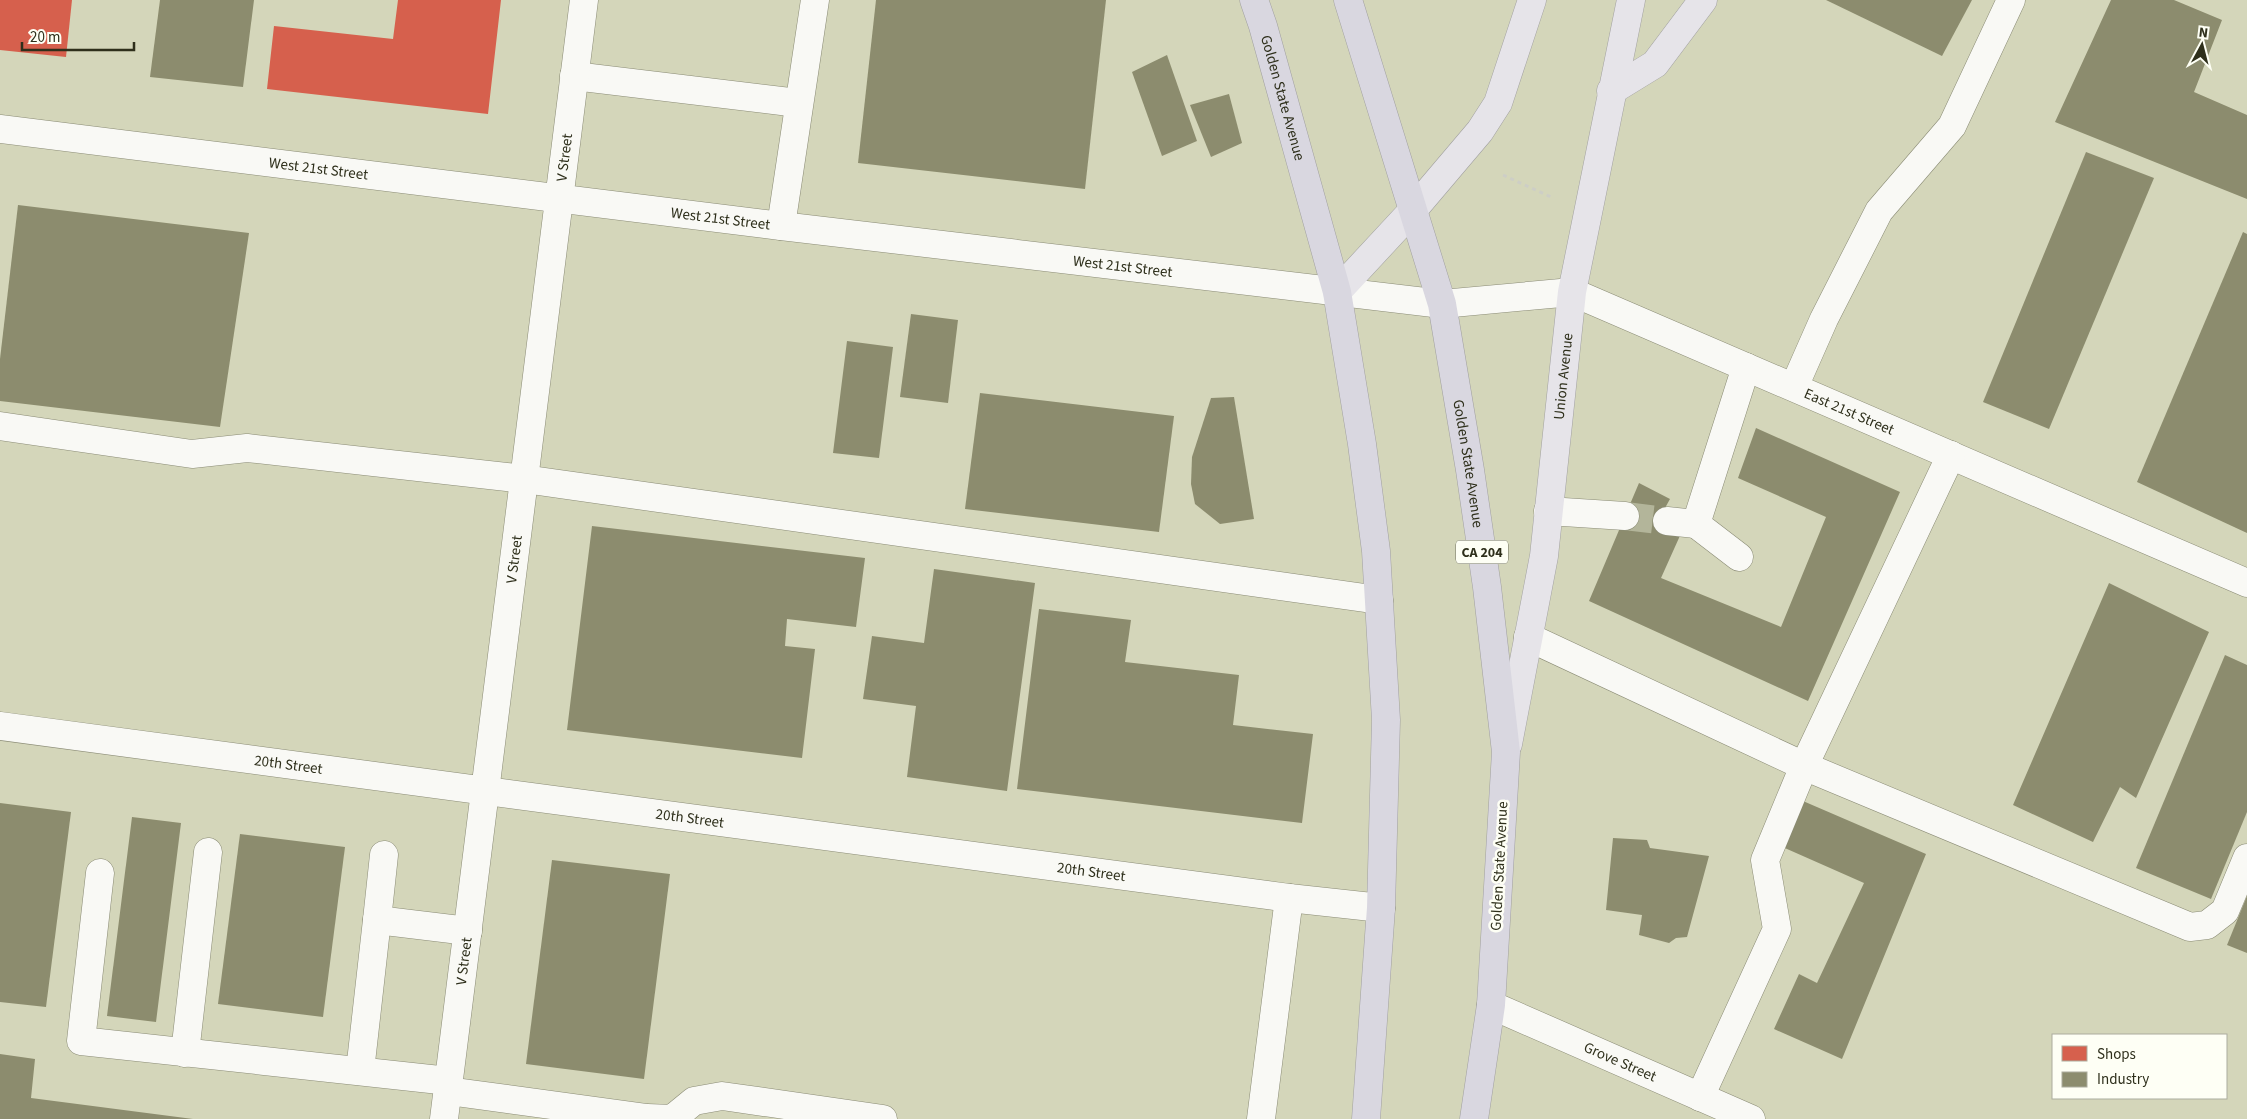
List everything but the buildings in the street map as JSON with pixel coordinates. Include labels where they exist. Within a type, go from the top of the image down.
[{"type":"highway","name":"Golden State Avenue","points":[[1254,0],[1264,26],[1337,292],[1362,444],[1376,551],[1386,720],[1380,908],[1366,1119]]},
{"type":"highway","name":"Golden State Avenue","points":[[1348,0],[1442,304],[1476,509],[1506,752],[1491,1005],[1474,1119]]},
{"type":"main road","points":[[1337,292],[1413,210],[1480,131],[1498,103],[1532,0]]},
{"type":"main road","name":"Union Avenue","points":[[1506,752],[1544,556],[1572,292],[1611,91],[1631,0]]},
{"type":"main road","points":[[1611,91],[1655,64],[1703,0]]},
{"type":"street","name":"V Street","points":[[444,1119],[584,0]]},
{"type":"street","points":[[781,226],[815,0]]},
{"type":"street","points":[[1794,387],[1824,319],[1879,211],[1952,126],[2012,0]]},
{"type":"street","points":[[574,76],[798,103]]},
{"type":"street","name":"West 21st Street","points":[[0,129],[781,226],[1442,304]]},
{"type":"street","name":"East 21st Street","points":[[1442,304],[1572,292],[2247,583]]},
{"type":"street","points":[[1696,524],[1746,367]]},
{"type":"street","points":[[0,426],[192,454],[247,448],[524,480],[1379,600]]},
{"type":"street","points":[[1700,1097],[1777,929],[1765,860],[1804,766],[1951,455]]},
{"type":"street","points":[[1548,511],[1625,516]]},
{"type":"street","points":[[1667,521],[1696,524],[1739,557]]},
{"type":"street","points":[[1528,637],[1804,766],[2190,927],[2207,925],[2225,911],[2247,858]]},
{"type":"street","name":"20th Street","points":[[0,726],[1289,898],[1380,908]]},
{"type":"street","points":[[185,1053],[208,852]]},
{"type":"street","points":[[360,1071],[384,855]]},
{"type":"street","points":[[100,873],[81,1041],[360,1071],[647,1118],[672,1119],[694,1101],[722,1096],[883,1119]]},
{"type":"street","points":[[1261,1119],[1289,898]]},
{"type":"street","points":[[377,920],[468,931]]},
{"type":"street","name":"Grove Street","points":[[1491,1005],[1751,1119]]},
{"type":"path","points":[[1503,175],[1551,197]]},
{"type":"tunnel","points":[[1625,516],[1667,521]]}]
